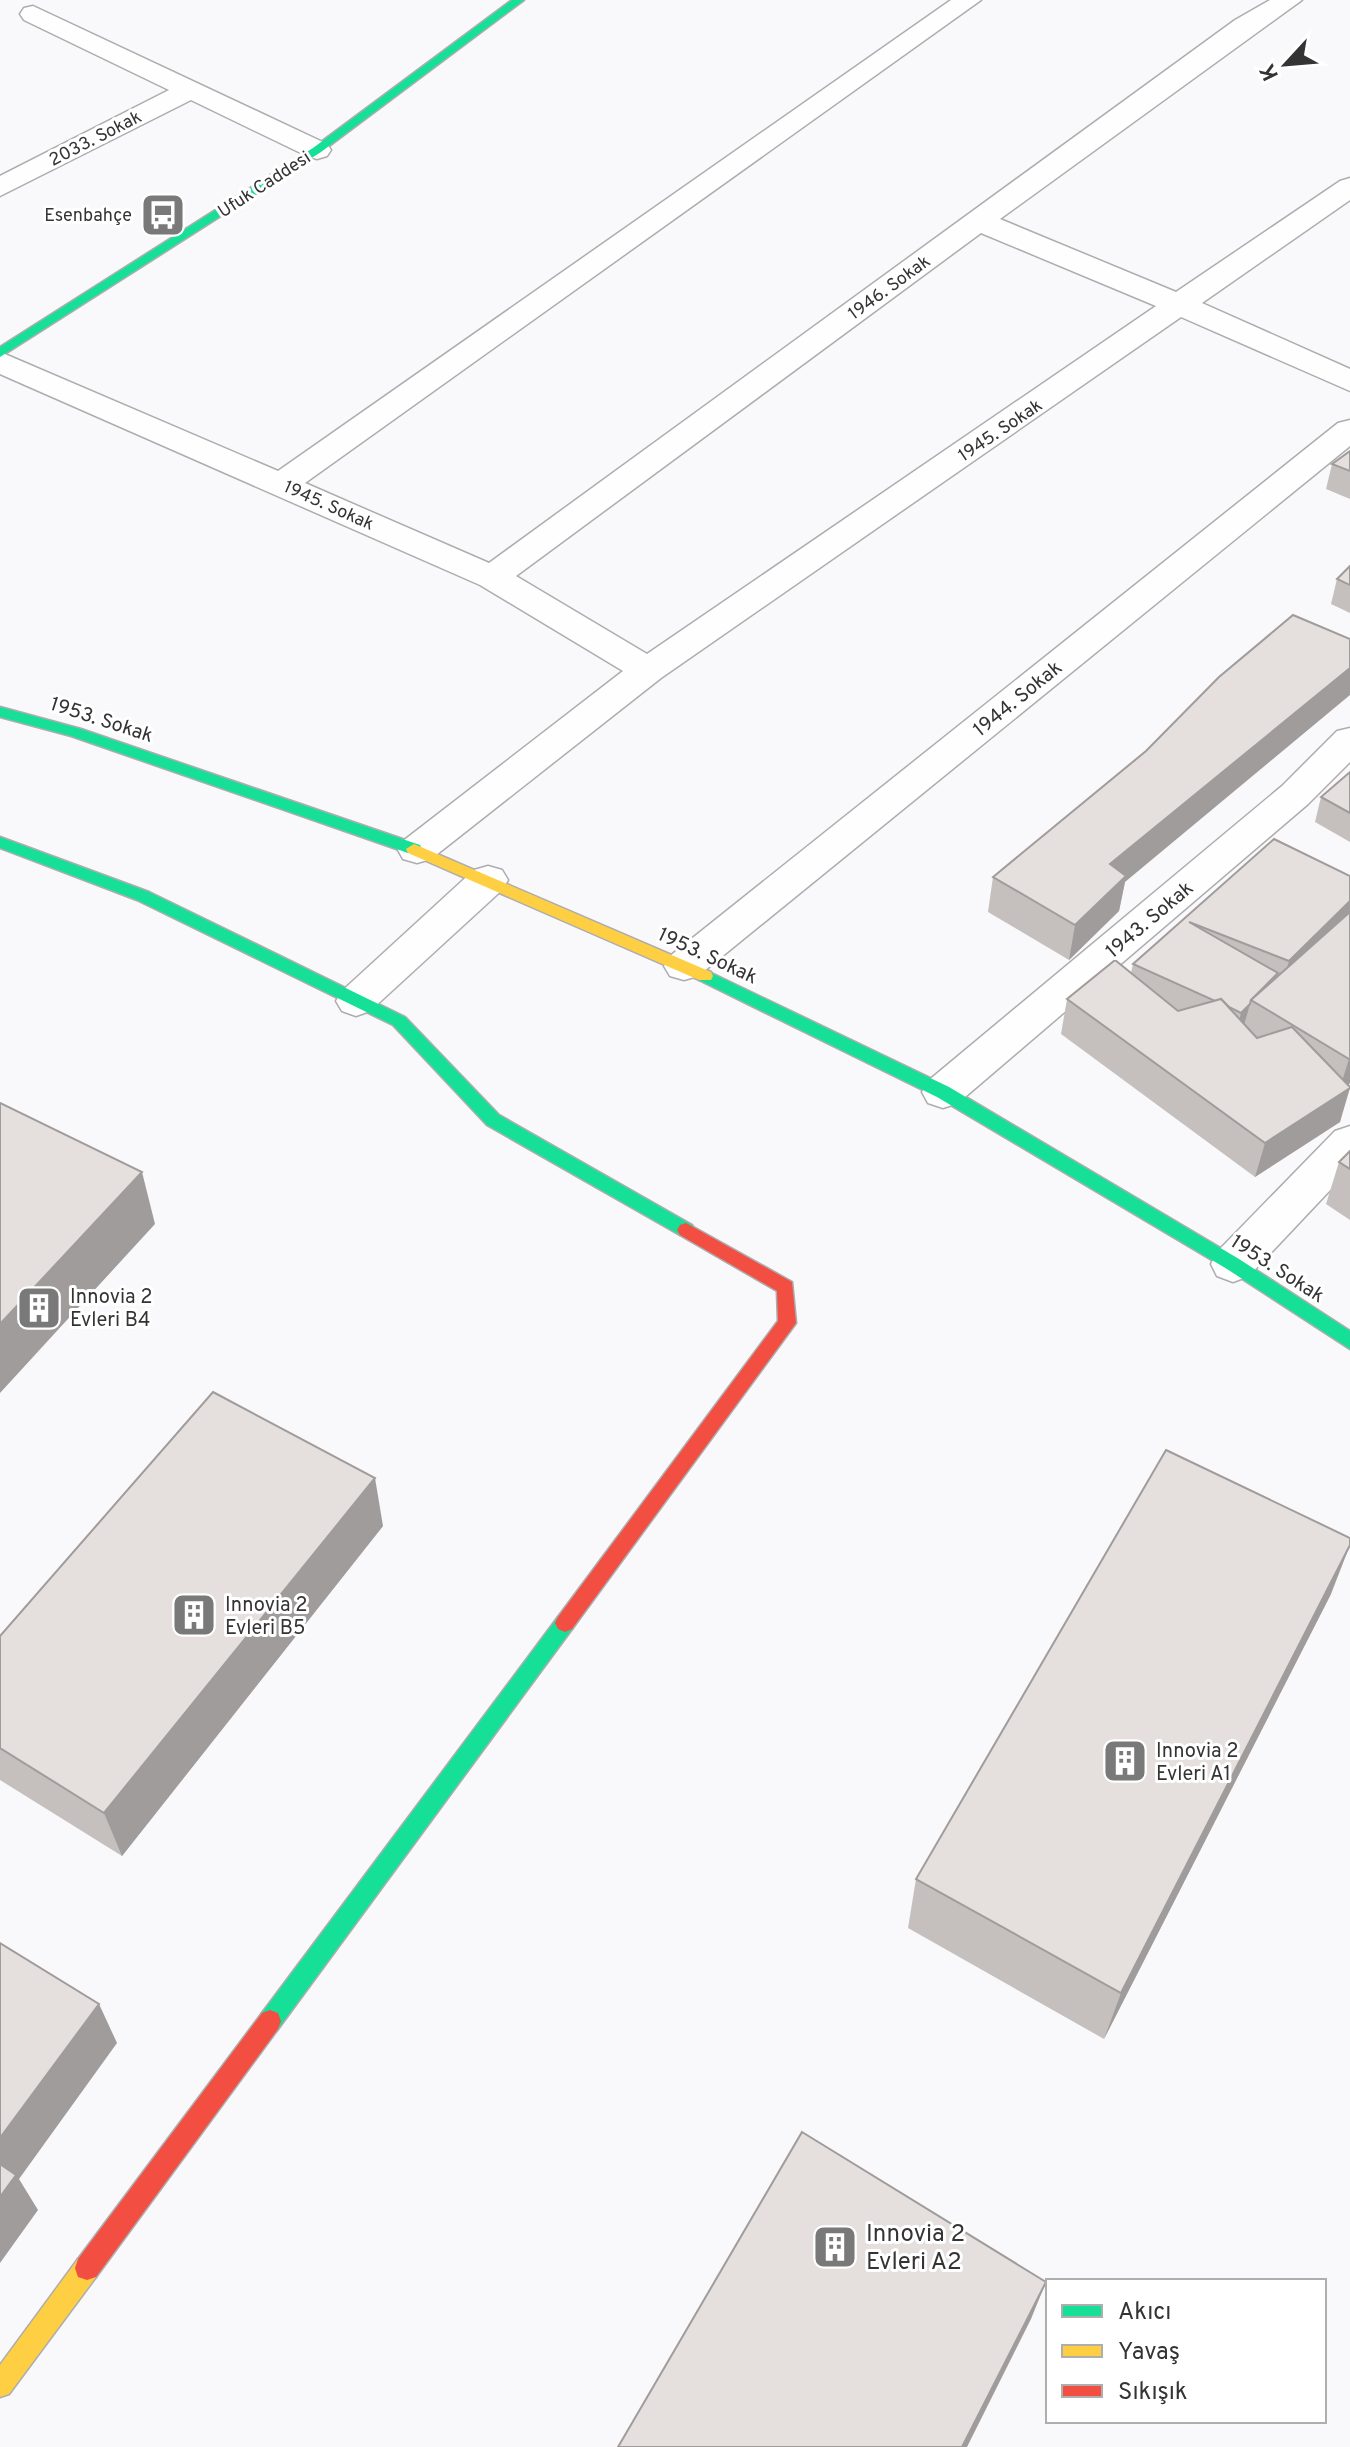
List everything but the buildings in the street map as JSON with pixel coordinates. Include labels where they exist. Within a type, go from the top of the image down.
[{"type":"main road","name":"Ufuk Caddesi","points":[[0,353],[317,150],[519,0]]},
{"type":"main road","name":"1953. Sokak","points":[[0,712],[76,732],[417,850],[684,966],[943,1092],[1233,1264],[1350,1341]]},
{"type":"main road","points":[[0,842],[143,896],[399,1021],[493,1120],[786,1287],[787,1323],[0,2385]]},
{"type":"street","points":[[63,0],[22,19],[191,89],[317,150]]},
{"type":"street","points":[[282,484],[968,0]]},
{"type":"street","name":"1946. Sokak","points":[[492,577],[1245,26],[1289,0]]},
{"type":"street","name":"2033. Sokak","points":[[0,187],[191,89]]},
{"type":"street","name":"1945. Sokak","points":[[417,850],[648,670],[1182,306],[1350,187]]},
{"type":"street","points":[[978,221],[1182,306],[1350,381]]},
{"type":"street","name":"1945. Sokak","points":[[0,362],[492,577],[648,670]]},
{"type":"street","name":"1944. Sokak","points":[[684,966],[1350,430]]},
{"type":"street","name":"1943. Sokak","points":[[943,1092],[1295,795],[1350,740]]},
{"type":"street","points":[[356,1001],[488,880]]},
{"type":"street","points":[[1233,1264],[1350,1142]]},
{"type":"traffic: fast","points":[[0,353],[317,150],[519,0]]},
{"type":"traffic: fast","points":[[0,712],[76,732],[414,849]]},
{"type":"traffic: fast","points":[[0,842],[143,896],[399,1021],[493,1120],[686,1230]]},
{"type":"traffic: fast","points":[[705,976],[943,1092],[1233,1264],[1350,1341]]},
{"type":"traffic: fast","points":[[270,2021],[565,1623]]},
{"type":"traffic: slow","points":[[414,849],[705,976]]},
{"type":"traffic: slow","points":[[0,2385],[87,2268]]},
{"type":"traffic: jam","points":[[565,1623],[787,1323],[786,1287],[686,1230]]},
{"type":"traffic: jam","points":[[87,2268],[270,2021]]},
{"type":"place","name":"Esenbahçe","points":[[163,215]]},
{"type":"place","name":"Innovia 2 Evleri B4","points":[[39,1308]]},
{"type":"place","name":"Innovia 2 Evleri B5","points":[[194,1615]]},
{"type":"place","name":"Innovia 2 Evleri A1","points":[[1125,1761]]},
{"type":"place","name":"Innovia 2 Evleri A2","points":[[835,2247]]}]
